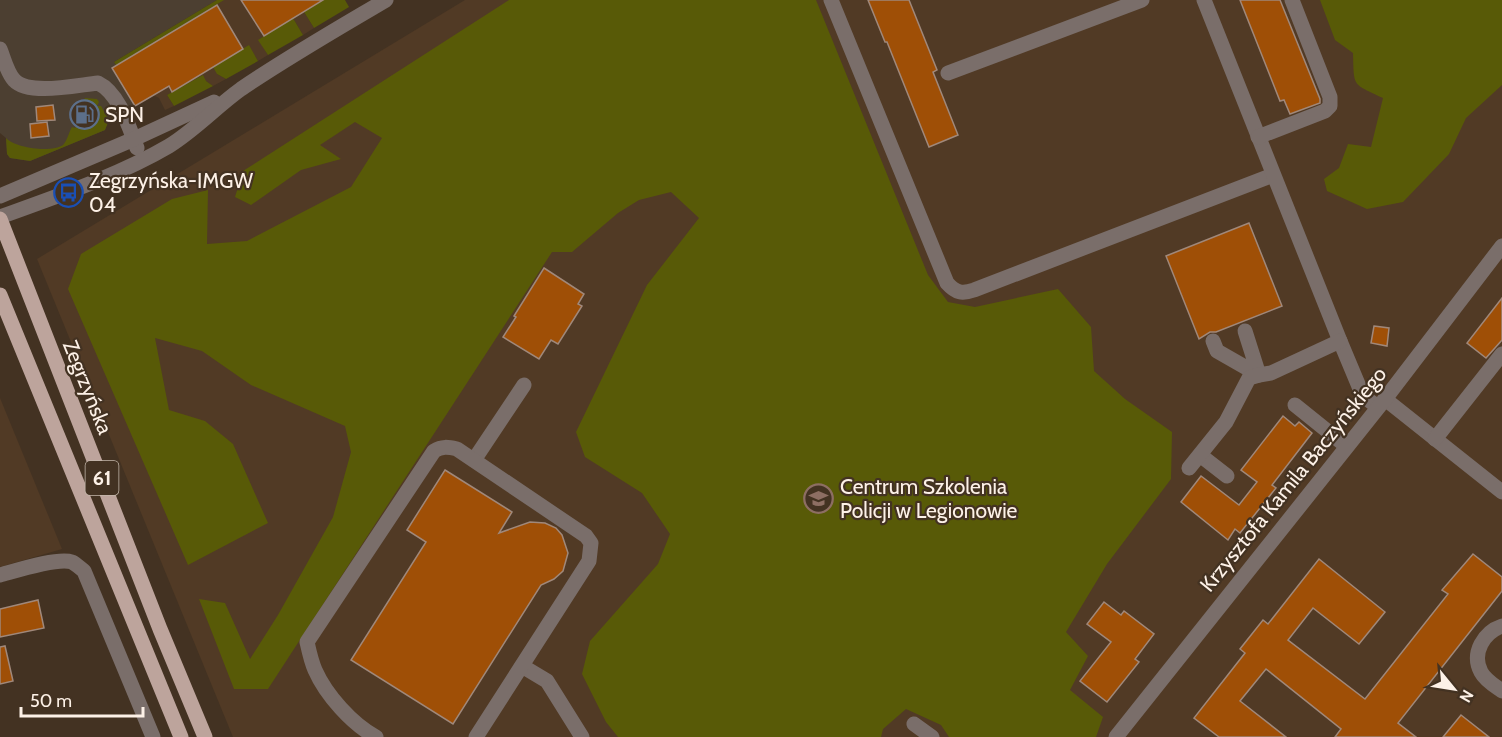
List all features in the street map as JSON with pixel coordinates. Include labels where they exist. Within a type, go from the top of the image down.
[{"type":"main road","name":"Zegrzyńska","points":[[0,218],[160,629],[205,737]]},
{"type":"main road","name":"61","points":[[0,295],[181,737]]},
{"type":"street","points":[[0,218],[68,192],[169,145],[239,91],[386,0]]},
{"type":"street","points":[[831,0],[947,283],[953,290],[963,293],[974,290],[1273,175]]},
{"type":"street","points":[[948,74],[1143,0]]},
{"type":"street","points":[[1204,0],[1363,396],[1381,403],[1435,439],[1502,492]]},
{"type":"street","points":[[1258,137],[1325,111],[1330,106],[1329,97],[1292,0]]},
{"type":"street","points":[[0,49],[11,75],[22,86],[38,89],[98,83],[105,86],[129,123],[142,159]]},
{"type":"street","points":[[0,196],[239,91]]},
{"type":"street","name":"Krzysztofa Kamila Baczyńskiego","points":[[1116,737],[1381,403],[1502,246]]},
{"type":"street","points":[[1245,331],[1259,375]]},
{"type":"street","points":[[1212,341],[1217,351],[1259,375]]},
{"type":"street","points":[[1189,468],[1226,422],[1249,378],[1271,374],[1340,341]]},
{"type":"street","points":[[1435,439],[1501,356]]},
{"type":"street","points":[[474,460],[524,385]]},
{"type":"street","points":[[1295,405],[1346,446]]},
{"type":"street","points":[[376,737],[354,722],[340,707],[315,670],[307,642],[434,451],[440,447],[457,449],[586,536],[591,543],[589,561],[476,737]]},
{"type":"street","points":[[1200,455],[1227,476]]},
{"type":"street","points":[[0,575],[28,567],[64,561],[76,565],[88,577],[153,737]]},
{"type":"street","points":[[1502,626],[1494,628],[1487,635],[1476,659],[1481,673],[1502,692]]},
{"type":"street","points":[[522,666],[547,681],[582,737]]},
{"type":"street","points":[[914,724],[932,737]]},
{"type":"shaded area","points":[[0,0],[217,0],[114,62],[116,65],[112,68],[135,106],[136,112],[129,108],[109,119],[105,130],[30,161],[10,158],[7,154],[6,138],[0,133]]},
{"type":"shaded area","points":[[217,0],[323,0],[304,12],[314,28],[303,35],[293,18],[259,40],[268,55],[258,61],[249,46],[217,74],[226,79],[213,86],[206,81],[167,95],[174,106],[165,110],[159,98],[153,95],[135,106],[112,68],[116,65],[114,62]]},
{"type":"shaded area","points":[[217,0],[224,0],[116,65],[114,62]]},
{"type":"shaded area","points":[[323,0],[345,0],[349,7],[314,28],[304,12]]},
{"type":"shaded area","name":"Centrum Szkolenia Policji w Legionowie","points":[[465,0],[1502,0],[1502,737],[233,737],[37,259]]},
{"type":"shaded area","points":[[509,0],[816,0],[928,275],[948,302],[975,307],[1058,289],[1091,327],[1094,371],[1125,399],[1172,432],[1171,479],[1107,564],[1066,632],[1088,656],[1070,690],[1103,717],[1096,737],[949,737],[941,725],[906,709],[883,729],[881,737],[618,737],[606,722],[582,674],[590,641],[658,564],[670,534],[642,493],[585,457],[576,432],[647,285],[699,218],[671,192],[639,200],[618,213],[572,252],[552,252],[268,689],[234,689],[199,599],[225,603],[250,659],[278,615],[333,517],[351,452],[345,426],[251,385],[202,351],[155,338],[169,410],[205,421],[233,444],[268,523],[188,565],[68,289],[81,254],[172,199],[208,190],[207,244],[247,241],[351,187],[382,138],[355,122],[320,145],[341,159],[301,170],[251,205],[235,197],[243,171]]},
{"type":"shaded area","points":[[1320,0],[1502,0],[1502,85],[1466,118],[1449,154],[1403,202],[1367,209],[1327,191],[1324,179],[1339,168],[1348,144],[1371,147],[1383,98],[1365,90],[1357,83],[1353,53],[1335,40]]},
{"type":"shaded area","points":[[293,18],[303,35],[268,55],[258,40]]},
{"type":"shaded area","points":[[249,45],[258,61],[226,79],[217,74],[213,67]]},
{"type":"shaded area","points":[[203,75],[206,81],[213,86],[174,106],[167,95]]},
{"type":"shaded area","points":[[85,98],[97,99],[99,102],[97,106],[101,106],[109,120],[105,130],[30,161],[10,158],[7,154],[6,138],[11,142],[33,148],[50,149],[63,145],[72,127],[75,128],[77,124],[74,122],[77,116],[85,119],[88,112],[80,109]]},
{"type":"shaded area","points":[[0,398],[62,549],[0,567]]},
{"type":"building","points":[[241,0],[323,0],[264,36]]},
{"type":"building","points":[[868,0],[909,0],[937,70],[933,72],[958,135],[929,147]]},
{"type":"building","points":[[1240,0],[1280,0],[1320,103],[1290,114],[1284,100],[1280,101]]},
{"type":"building","points":[[217,5],[243,49],[172,92],[169,86],[135,106],[112,68]]},
{"type":"building","points":[[53,105],[55,120],[37,121],[36,107]]},
{"type":"building","points":[[47,122],[49,136],[31,138],[30,124]]},
{"type":"building","points":[[1249,223],[1282,306],[1216,332],[1210,332],[1199,339],[1166,256]]},
{"type":"building","points":[[544,268],[584,294],[578,304],[582,306],[558,344],[551,340],[539,359],[503,337]]},
{"type":"building","points":[[1502,298],[1502,340],[1486,358],[1467,343]]},
{"type":"building","points":[[1374,326],[1389,328],[1387,346],[1371,343]]},
{"type":"building","points":[[1283,416],[1295,426],[1299,422],[1312,433],[1272,485],[1276,488],[1240,533],[1235,529],[1228,540],[1181,502],[1201,476],[1239,505],[1257,482],[1241,470]]},
{"type":"building","points":[[445,470],[512,512],[499,533],[530,522],[545,523],[556,528],[562,535],[568,553],[563,571],[554,579],[541,585],[453,724],[351,660],[426,542],[407,530]]},
{"type":"building","points":[[1473,554],[1502,577],[1502,591],[1398,723],[1416,737],[1335,737],[1341,729],[1266,669],[1240,701],[1286,737],[1219,737],[1194,718],[1245,653],[1240,649],[1263,620],[1268,624],[1319,559],[1385,612],[1359,644],[1313,608],[1288,640],[1365,699],[1448,594],[1442,590]]},
{"type":"building","points":[[38,600],[44,628],[0,637],[0,609]]},
{"type":"building","points":[[1104,602],[1121,615],[1124,611],[1154,634],[1135,659],[1139,662],[1107,702],[1080,681],[1111,642],[1087,624]]},
{"type":"building","points":[[5,646],[13,681],[0,684],[0,647]]},
{"type":"building","points":[[1461,715],[1489,737],[1443,737]]},
{"type":"place","name":"SPN","points":[[84,114]]},
{"type":"place","name":"Zegrzyńska-IMGW 04","points":[[68,192]]},
{"type":"place","name":"Centrum Szkolenia Policji w Legionowie","points":[[819,498]]}]
